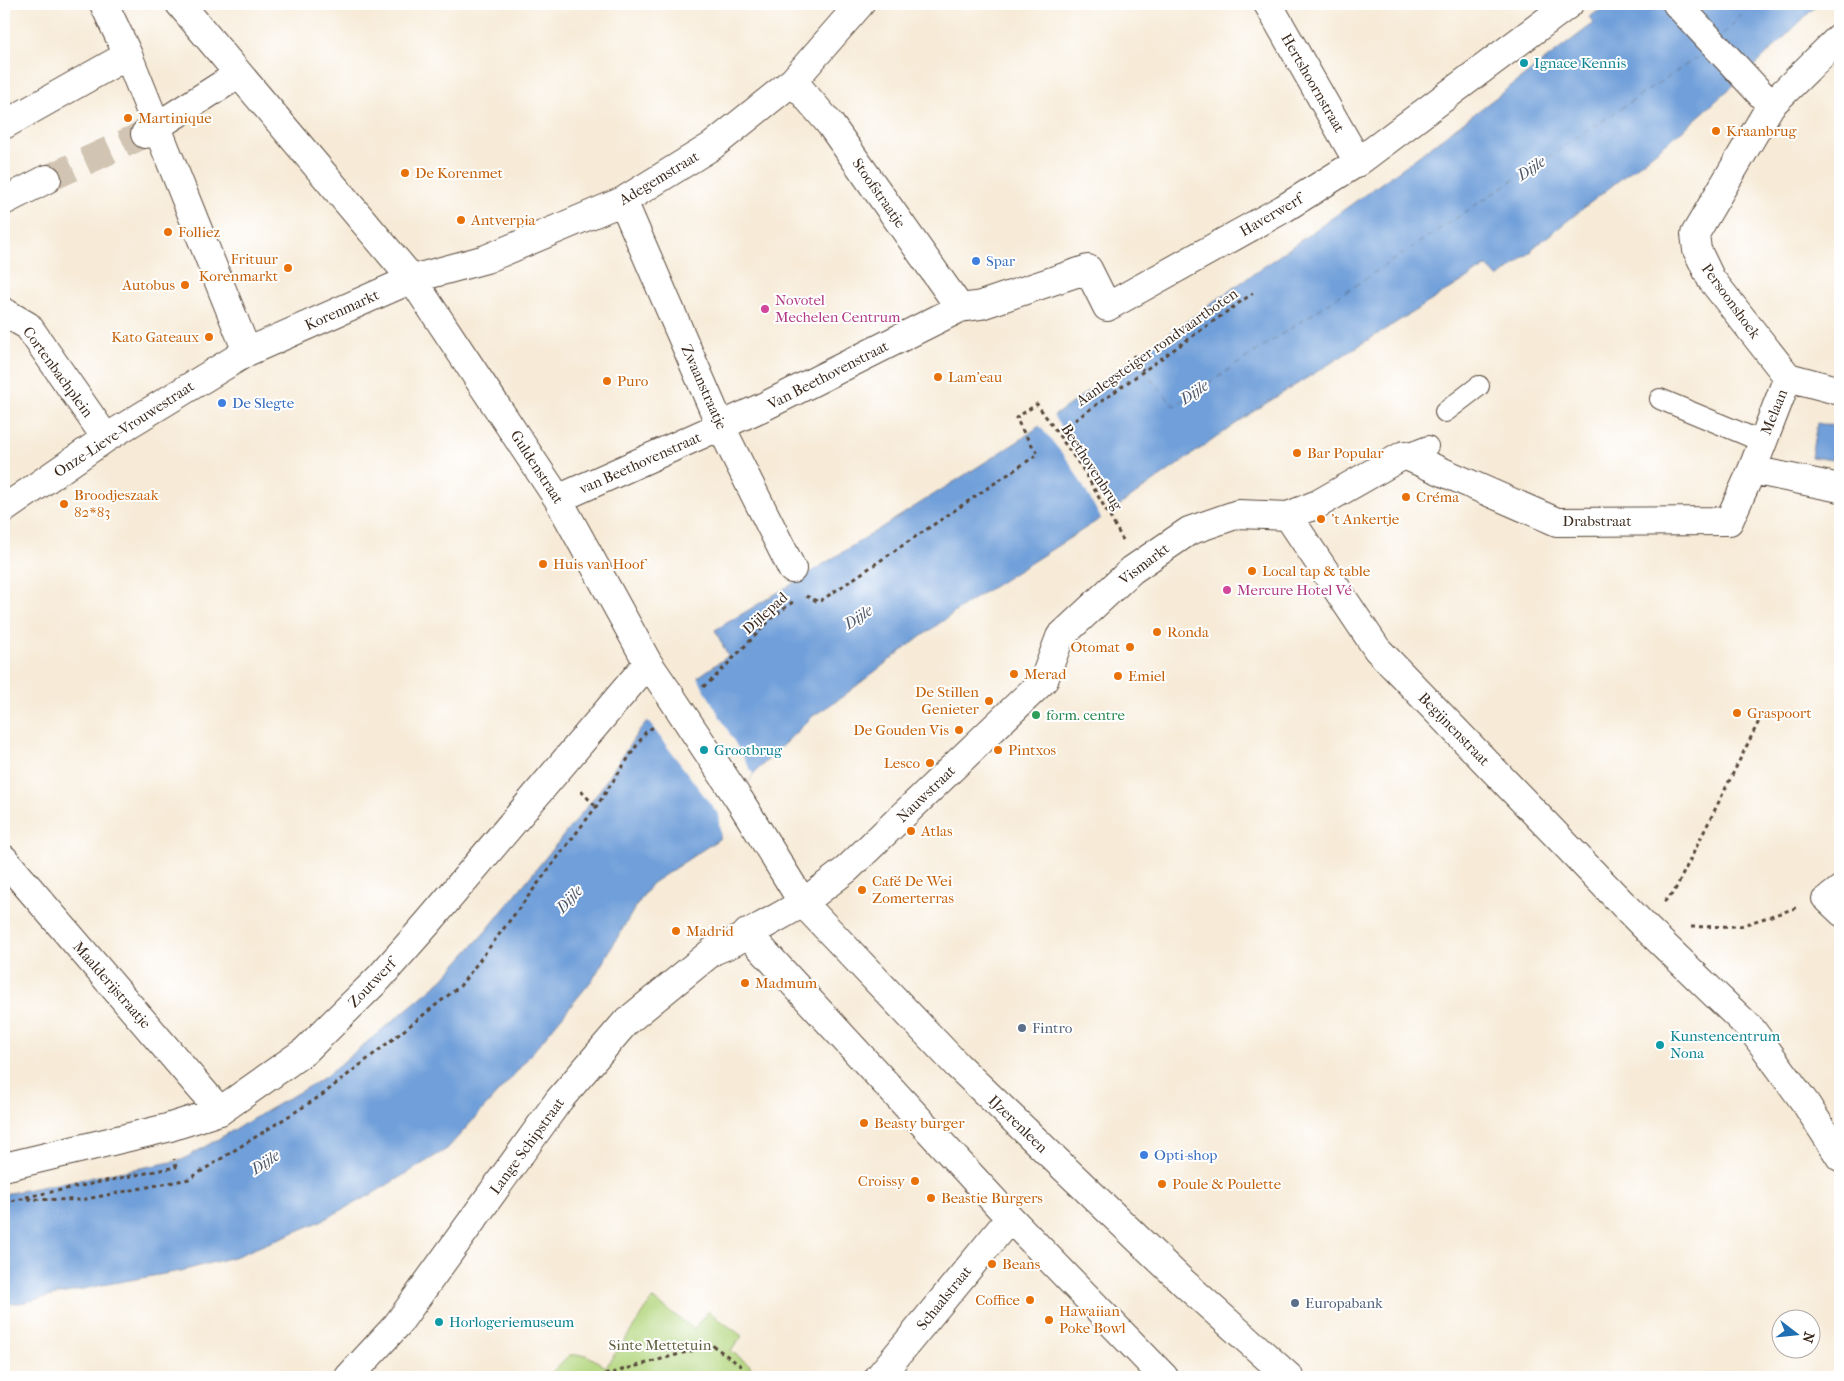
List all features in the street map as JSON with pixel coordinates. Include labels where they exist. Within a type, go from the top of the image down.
[{"type":"street","points":[[104,4],[128,55],[151,131],[247,352]]},
{"type":"street","points":[[180,4],[412,279]]},
{"type":"street","name":"Adegemstraat","points":[[412,279],[486,259],[623,201],[712,146],[793,81],[860,4]]},
{"type":"street","name":"Hertshoornstraat","points":[[1268,4],[1358,162]]},
{"type":"street","name":"Haverwerf","points":[[960,308],[982,305],[1088,269],[1106,307],[1283,209],[1358,162],[1569,4]]},
{"type":"street","points":[[1678,4],[1747,81],[1772,105],[1840,37]]},
{"type":"street","points":[[4,124],[128,55]]},
{"type":"street","points":[[151,131],[239,74]]},
{"type":"street","name":"Stoofstraatje","points":[[793,81],[830,124],[960,308]]},
{"type":"street","name":"Persoonshoek","points":[[1772,105],[1695,234],[1697,250],[1711,279],[1788,377]]},
{"type":"street","points":[[4,201],[46,179]]},
{"type":"street","name":"Zwaanstraatje","points":[[623,201],[721,427],[792,569]]},
{"type":"street","name":"Korenmarkt","points":[[247,352],[412,279]]},
{"type":"street","name":"Guldenstraat","points":[[412,279],[558,499],[648,663]]},
{"type":"street","name":"Van Beethovenstraat","points":[[721,427],[960,308]]},
{"type":"street","name":"Cortenbachplein","points":[[4,312],[28,326],[106,438]]},
{"type":"street","name":"Onze-Lieve-Vrouwestraat","points":[[4,509],[106,438],[247,352]]},
{"type":"street","name":"Melaan","points":[[1752,470],[1788,377],[1840,391]]},
{"type":"street","name":"van Beethovenstraat","points":[[558,499],[721,427]]},
{"type":"street","name":"Drabstraat","points":[[1288,516],[1318,504],[1416,451],[1557,522],[1729,520],[1752,470]]},
{"type":"street","points":[[1752,470],[1840,488]]},
{"type":"street","name":"Vismarkt","points":[[1044,680],[1060,637],[1132,570],[1189,531],[1238,514],[1288,516]]},
{"type":"street","name":"Begijnenstraat","points":[[1288,516],[1377,649],[1642,925],[1752,1030],[1806,1104],[1840,1157]]},
{"type":"street","points":[[648,663],[740,801],[804,903],[740,938],[1164,1377]]},
{"type":"street","name":"Zoutwerf","points":[[4,1167],[167,1128],[220,1111],[305,1051],[378,978],[426,925],[648,663]]},
{"type":"street","name":"Nauwstraat","points":[[804,903],[847,870],[1044,680]]},
{"type":"street","name":"Maalderijstraatje","points":[[4,859],[220,1111]]},
{"type":"street","name":"IJzerenleen","points":[[804,903],[956,1065],[1184,1282],[1289,1377]]},
{"type":"street","name":"Lange Schipstraat","points":[[349,1377],[354,1374],[397,1325],[559,1100],[624,1023],[713,951],[740,938]]},
{"type":"street","name":"Schaalstraat","points":[[879,1377],[1010,1218]]},
{"type":"lane","points":[[1445,412],[1479,386]]},
{"type":"lane","points":[[1660,399],[1763,442]]},
{"type":"lane","points":[[1840,885],[1822,899],[1840,916]]},
{"type":"path","name":"Aanlegsteiger rondvaartboten","points":[[1075,420],[1253,293]]},
{"type":"path","points":[[1133,355],[1143,370]]},
{"type":"path","name":"Beethovenbrug","points":[[1024,433],[1016,418],[1036,404],[1084,471],[1123,540]]},
{"type":"path","name":"Dijlepad","points":[[803,594],[818,602],[1038,454],[1024,433]]},
{"type":"path","name":"Dijlepad","points":[[700,690],[773,617],[796,600]]},
{"type":"path","points":[[1642,925],[1674,892],[1764,711]]},
{"type":"path","points":[[596,807],[645,733],[653,727]]},
{"type":"path","points":[[1642,925],[1688,927],[1740,926],[1822,899]]},
{"type":"path","points":[[18,1199],[176,1167],[173,1156]]},
{"type":"path","points":[[597,1377],[712,1345],[744,1368]]},
{"type":"green space","name":"Sinte Mettetuin","points":[[653,1299],[694,1329],[708,1311],[742,1336],[731,1351],[751,1366],[743,1377],[547,1377],[569,1355],[587,1355],[606,1367]]},
{"type":"water","name":"Dijle","points":[[1609,4],[1614,7],[1619,4],[1818,4],[1754,67],[1689,125],[1533,248],[1531,252],[1498,278],[1487,266],[1257,409],[1103,517],[969,602],[842,697],[813,716],[753,774],[719,839],[651,884],[593,979],[513,1076],[447,1149],[372,1194],[319,1222],[237,1256],[181,1271],[4,1305],[4,1194],[182,1160],[325,1077],[443,979],[486,931],[597,794],[640,729],[698,677],[728,656],[715,630],[792,584],[1017,442],[1408,164],[1594,23],[1589,17]]},
{"type":"water","points":[[1817,423],[1840,427],[1840,461],[1811,457]]},
{"type":"pier","points":[[1052,414],[1116,510],[1102,520],[1070,463],[1038,424]]},
{"type":"pier","name":"Grootbrug","points":[[696,675],[753,774],[721,839],[718,814],[647,720]]},
{"type":"ferry route","points":[[1723,35],[1751,4]]},
{"type":"ferry route","points":[[1143,370],[1174,406],[1704,53]]},
{"type":"tunnel","points":[[47,179],[145,134]]},
{"type":"place","name":"Ignace Kennis","points":[[1524,63]]},
{"type":"place","name":"Martinique","points":[[128,118]]},
{"type":"place","name":"Kraanbrug","points":[[1716,131]]},
{"type":"place","name":"De Korenmet","points":[[405,173]]},
{"type":"place","name":"Antverpia","points":[[461,220]]},
{"type":"place","name":"Folliez","points":[[168,232]]},
{"type":"place","name":"Spar","points":[[976,261]]},
{"type":"place","name":"Frituur Korenmarkt","points":[[288,268]]},
{"type":"place","name":"Autobus","points":[[185,285]]},
{"type":"place","name":"Novotel Mechelen Centrum","points":[[765,309]]},
{"type":"place","name":"Kato Gateaux","points":[[209,337]]},
{"type":"place","name":"Lam'eau","points":[[938,377]]},
{"type":"place","name":"Puro","points":[[607,381]]},
{"type":"place","name":"De Slegte","points":[[222,403]]},
{"type":"place","name":"Bar Popular","points":[[1297,453]]},
{"type":"place","name":"Créma","points":[[1406,497]]},
{"type":"place","name":"Broodjeszaak 82*83","points":[[64,504]]},
{"type":"place","name":"'t Ankertje","points":[[1321,519]]},
{"type":"place","name":"Huis van Hoof","points":[[543,564]]},
{"type":"place","name":"Local tap & table","points":[[1252,571]]},
{"type":"place","name":"Mercure Hotel Vé","points":[[1227,590]]},
{"type":"place","name":"Ronda","points":[[1157,632]]},
{"type":"place","name":"Otomat","points":[[1130,647]]},
{"type":"place","name":"Merad","points":[[1014,674]]},
{"type":"place","name":"Emiel","points":[[1118,676]]},
{"type":"place","name":"De Stillen Genieter","points":[[989,701]]},
{"type":"place","name":"Graspoort","points":[[1737,713]]},
{"type":"place","name":"form. centre","points":[[1036,715]]},
{"type":"place","name":"De Gouden Vis","points":[[959,730]]},
{"type":"place","name":"Grootbrug","points":[[704,750]]},
{"type":"place","name":"Pintxos","points":[[998,750]]},
{"type":"place","name":"Lesco","points":[[930,763]]},
{"type":"place","name":"Atlas","points":[[911,831]]},
{"type":"place","name":"Café De Wei Zomerterras","points":[[862,890]]},
{"type":"place","name":"Madrid","points":[[676,931]]},
{"type":"place","name":"Madmum","points":[[745,983]]},
{"type":"place","name":"Fintro","points":[[1022,1028]]},
{"type":"place","name":"Kunstencentrum Nona","points":[[1660,1045]]},
{"type":"place","name":"Beasty burger","points":[[864,1123]]},
{"type":"place","name":"Opti-shop","points":[[1144,1155]]},
{"type":"place","name":"Croissy","points":[[915,1181]]},
{"type":"place","name":"Poule & Poulette","points":[[1162,1184]]},
{"type":"place","name":"Beastie Burgers","points":[[931,1198]]},
{"type":"place","name":"Beans","points":[[992,1264]]},
{"type":"place","name":"Coffice","points":[[1030,1300]]},
{"type":"place","name":"Europabank","points":[[1295,1303]]},
{"type":"place","name":"Hawaiian Poke Bowl","points":[[1049,1320]]},
{"type":"place","name":"Horlogeriemuseum","points":[[439,1322]]}]
